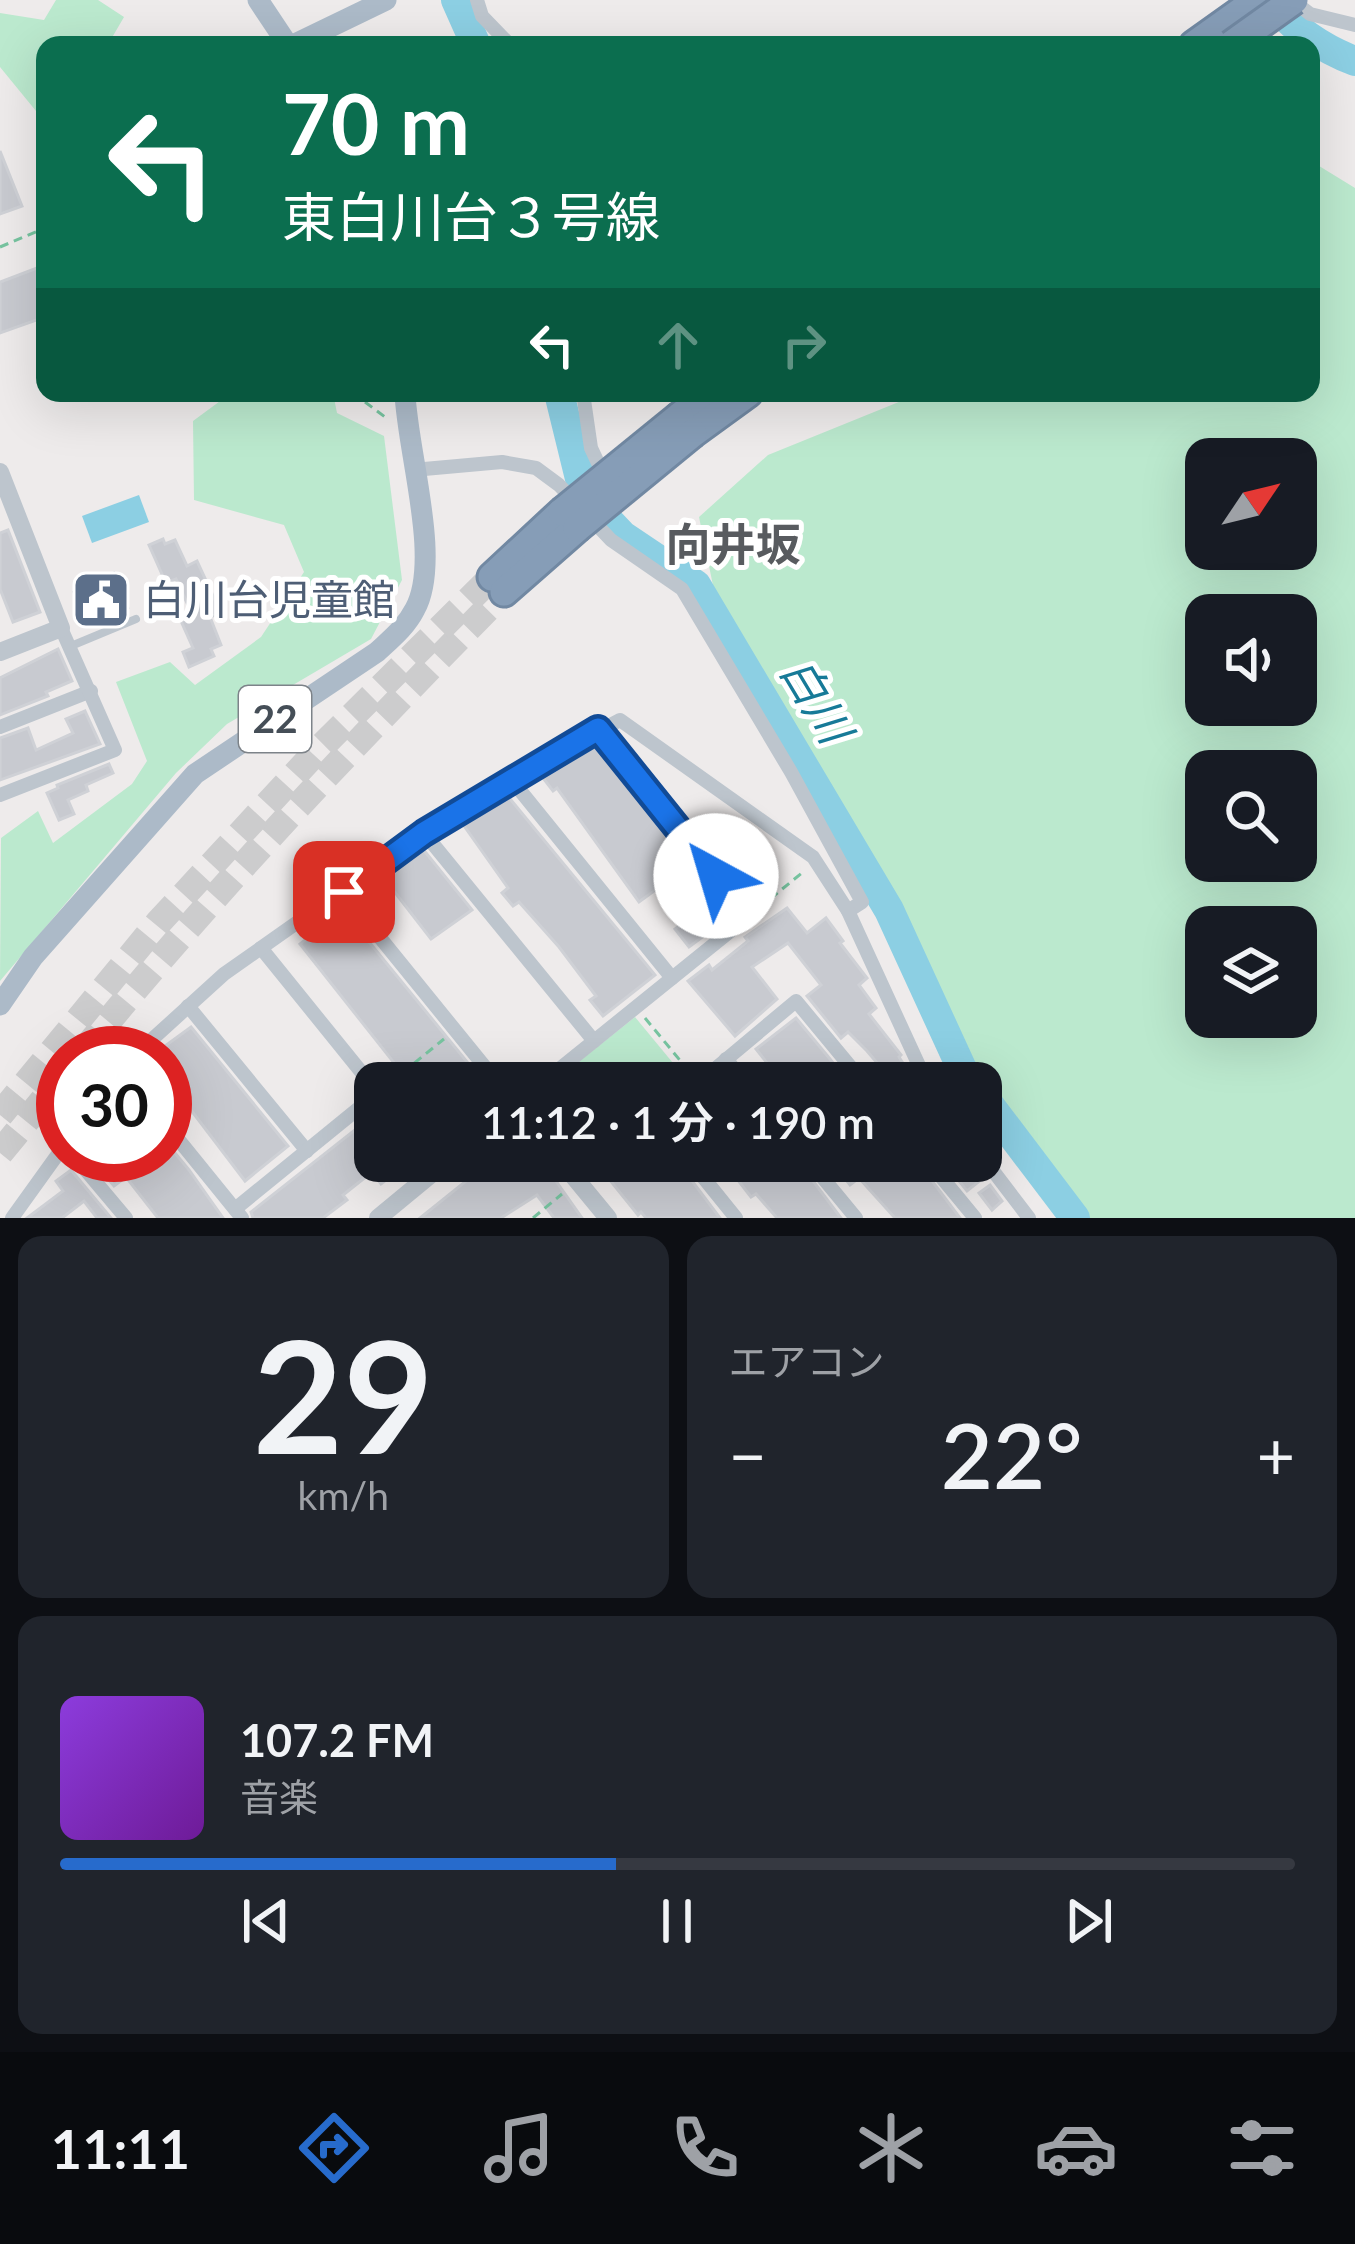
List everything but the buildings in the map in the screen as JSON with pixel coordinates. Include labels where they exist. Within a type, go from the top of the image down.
[{"type":"highway","points":[[1207,36],[1257,0]]},
{"type":"highway","points":[[1246,36],[1299,5]]},
{"type":"highway","points":[[498,584],[687,424],[703,402]]},
{"type":"highway","points":[[687,424],[730,402]]},
{"type":"main road","points":[[258,0],[284,36]]},
{"type":"main road","points":[[310,36],[386,0]]},
{"type":"main road","name":"22","points":[[0,1005],[33,957],[195,774],[351,670],[401,629],[417,607],[427,561],[405,402]]},
{"type":"street","points":[[477,0],[482,16],[501,36]]},
{"type":"street","points":[[1299,5],[1329,0]]},
{"type":"street","points":[[1299,5],[1355,26]]},
{"type":"street","points":[[578,520],[617,503],[591,448],[583,402]]},
{"type":"street","points":[[413,470],[502,462],[536,468],[578,520],[682,590],[862,902],[848,911]]},
{"type":"street","points":[[0,472],[115,750],[0,796]]},
{"type":"street","points":[[0,652],[61,628]]},
{"type":"street","points":[[0,727],[91,692]]},
{"type":"street","points":[[166,1026],[224,974],[424,833],[510,778],[620,720],[816,862],[848,911],[917,1062]]},
{"type":"street","points":[[568,1062],[749,916],[598,729]]},
{"type":"street","points":[[510,778],[671,978]]},
{"type":"street","points":[[424,833],[594,1041]]},
{"type":"street","points":[[344,892],[481,1062]]},
{"type":"street","points":[[261,948],[354,1065]]},
{"type":"street","points":[[722,1062],[796,1001],[847,1062]]},
{"type":"street","points":[[188,1006],[307,1151]]},
{"type":"street","points":[[192,1156],[238,1213],[354,1110]]},
{"type":"street","points":[[12,1218],[38,1182]]},
{"type":"street","points":[[96,1182],[126,1218]]},
{"type":"street","points":[[378,1218],[422,1182]]},
{"type":"street","points":[[579,1182],[608,1218]]},
{"type":"street","points":[[707,1182],[736,1218]]},
{"type":"street","points":[[826,1182],[856,1218]]},
{"type":"street","points":[[945,1182],[975,1218]]},
{"type":"street","points":[[1001,1182],[1024,1213],[1006,1218]]},
{"type":"lane","points":[[71,646],[136,620]]},
{"type":"path","points":[[0,247],[36,232]]},
{"type":"path","points":[[361,402],[407,430]]},
{"type":"path","points":[[749,916],[816,862]]},
{"type":"path","points":[[636,1007],[681,1062]]},
{"type":"path","points":[[415,1062],[454,1030]]},
{"type":"path","points":[[533,1218],[577,1182]]},
{"type":"green space","points":[[56,0],[98,0],[124,17],[113,36],[36,36],[36,111],[0,67],[0,13],[44,20]]},
{"type":"green space","points":[[1320,167],[1355,188],[1355,1218],[1088,1218],[1002,1108],[1002,1062],[966,1062],[963,1058],[920,961],[904,911],[717,605],[699,517],[768,455],[899,402],[1320,402]]},
{"type":"green space","points":[[219,402],[335,402],[337,413],[384,436],[402,580],[371,639],[227,724],[176,773],[0,981],[1,838],[38,811],[53,843],[132,784],[147,761],[116,682],[170,662],[195,685],[261,637],[304,572],[284,525],[194,500],[193,421]]},
{"type":"green space","points":[[635,1017],[672,1062],[578,1062]]},
{"type":"water","points":[[139,495],[149,522],[92,543],[82,516]]},
{"type":"waterway","name":"白川","points":[[456,0],[472,36]]},
{"type":"waterway","points":[[1271,0],[1308,36]]},
{"type":"waterway","points":[[1320,43],[1355,61]]},
{"type":"waterway","name":"白川","points":[[561,402],[584,495],[623,536],[696,585],[889,910],[959,1062]]},
{"type":"waterway","name":"白川","points":[[1002,1122],[1075,1218]]},
{"type":"tunnel","points":[[0,1115],[158,923],[316,752],[492,577]]},
{"type":"tunnel","points":[[105,1026],[287,818],[504,592]]},
{"type":"tunnel","points":[[0,1153],[36,1109]]},
{"type":"place","name":"白川台児童館","points":[[101,600]]},
{"type":"district","name":"向井坂","points":[[733,545]]},
{"type":"route","points":[[344,892],[424,833],[598,729],[716,876]]}]
